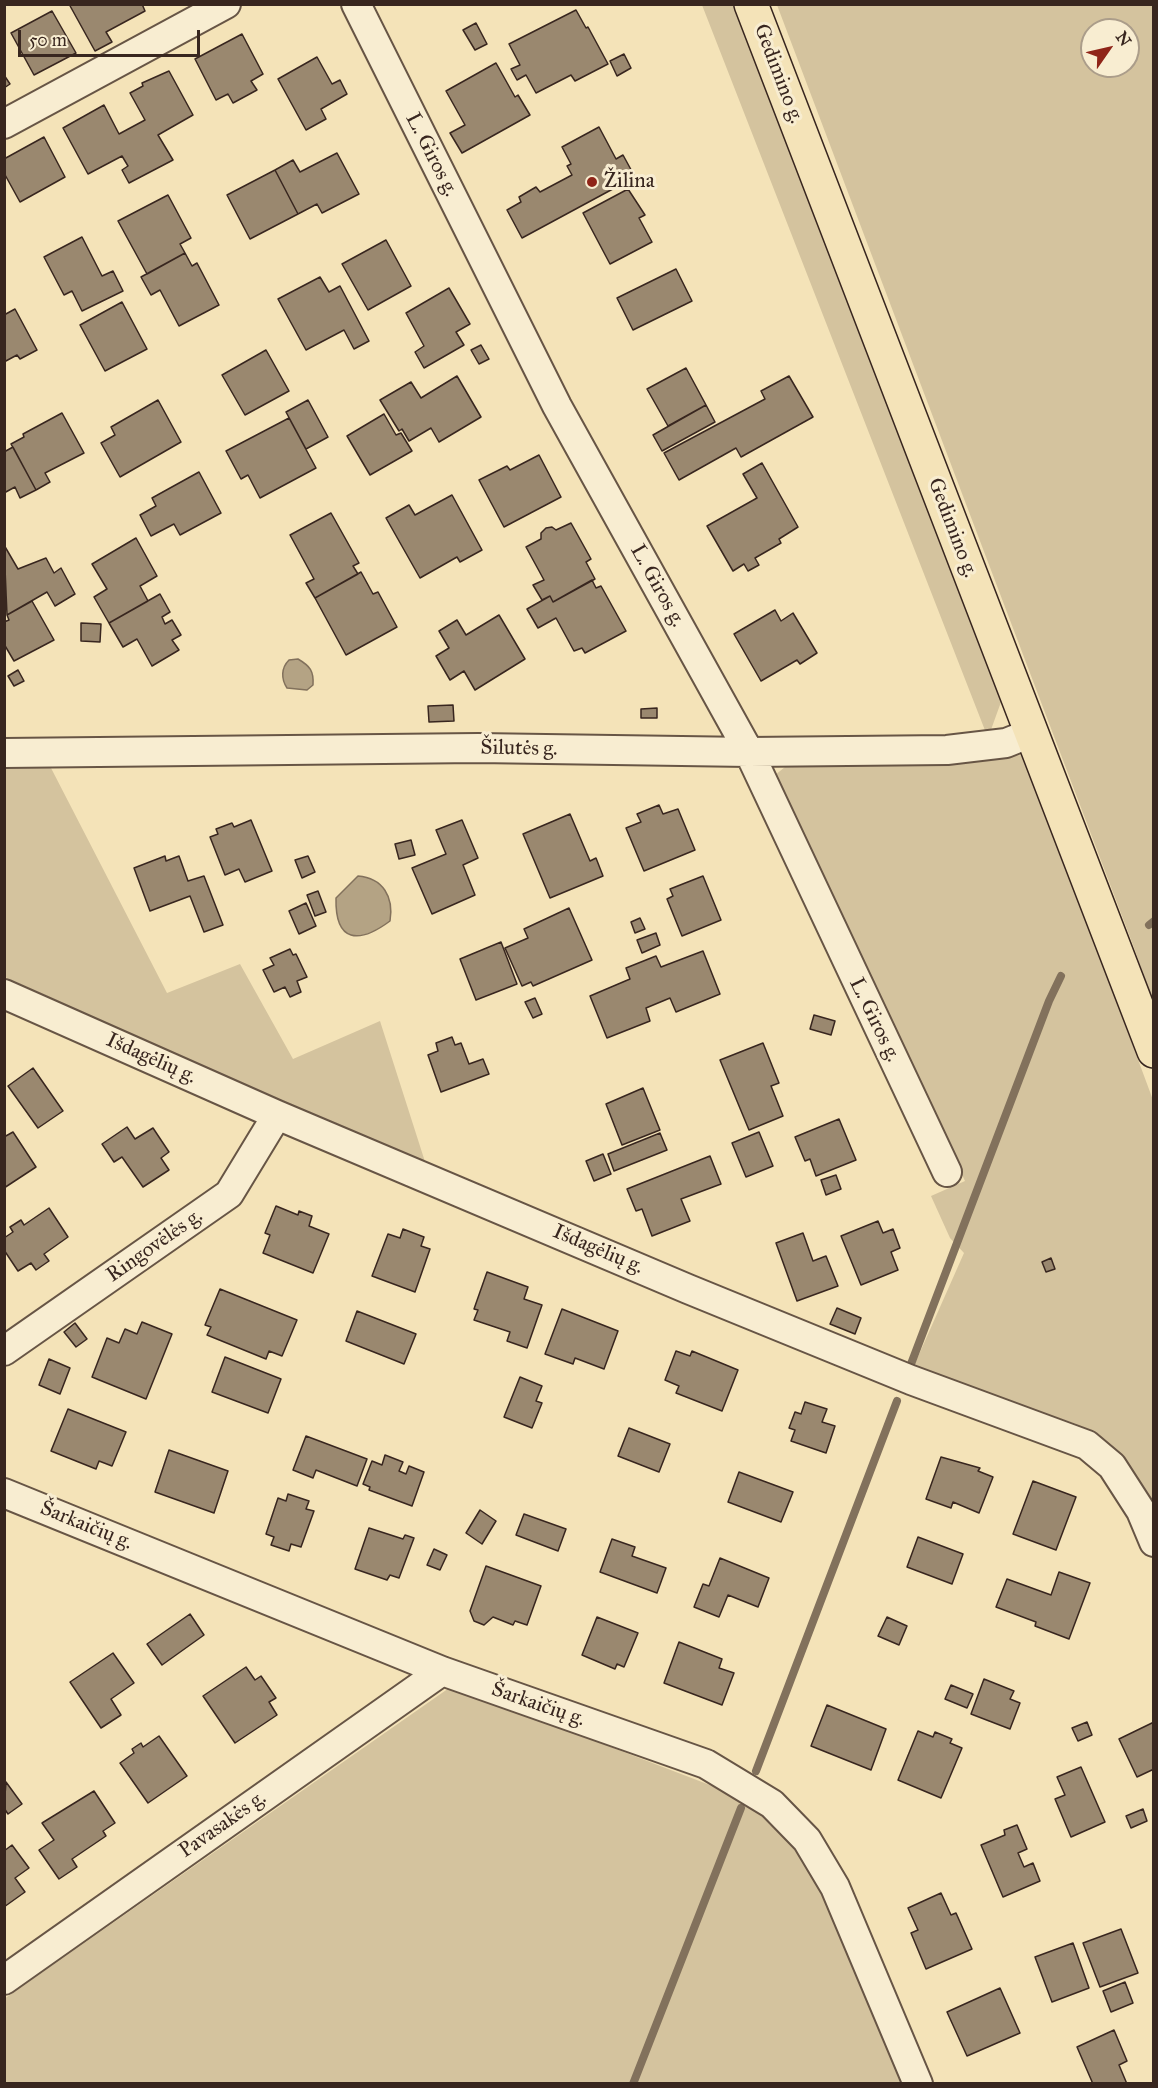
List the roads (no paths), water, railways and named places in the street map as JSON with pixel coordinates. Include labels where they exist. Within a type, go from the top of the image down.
[{"type":"highway","name":"Gedimino g.","points":[[751,4],[1154,1051]]},
{"type":"street","points":[[4,124],[226,4]]},
{"type":"street","name":"L. Giros g.","points":[[356,4],[557,406],[749,752],[947,1172]]},
{"type":"street","name":"Šilutės g.","points":[[6,749],[478,748],[749,752],[947,750],[1006,743],[1031,733]]},
{"type":"street","name":"Išdagėlių g.","points":[[4,994],[277,1115],[910,1380],[1087,1445],[1112,1466],[1141,1511],[1154,1542]]},
{"type":"street","name":"Ringovėlės g.","points":[[4,1351],[230,1194],[277,1115]]},
{"type":"street","name":"Šarkaičių g.","points":[[4,1493],[442,1671],[706,1764],[772,1804],[807,1840],[835,1887],[918,2084]]},
{"type":"street","name":"Pavasakės g.","points":[[4,1980],[442,1671]]},
{"type":"waterway","points":[[1149,925],[1154,921]]},
{"type":"waterway","points":[[911,1364],[1049,1001],[1061,976]]},
{"type":"waterway","points":[[756,1771],[897,1401]]},
{"type":"waterway","points":[[633,2084],[741,1808]]},
{"type":"place","name":"Žilina","points":[[592,182]]}]
